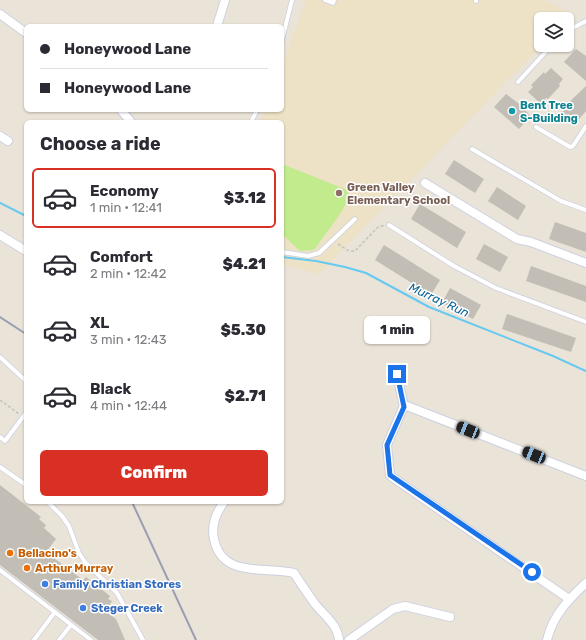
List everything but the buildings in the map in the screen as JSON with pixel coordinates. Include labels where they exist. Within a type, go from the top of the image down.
[{"type":"street","points":[[218,24],[225,0]]},
{"type":"street","points":[[0,14],[24,32]]},
{"type":"street","points":[[123,112],[129,120]]},
{"type":"street","points":[[0,136],[8,142]]},
{"type":"street","points":[[425,184],[517,239],[531,242],[586,263]]},
{"type":"street","points":[[0,235],[24,250]]},
{"type":"street","points":[[397,374],[404,407],[387,445],[390,475],[392,478],[569,598]]},
{"type":"street","points":[[404,407],[414,409],[586,476]]},
{"type":"street","points":[[223,504],[215,517],[213,528],[216,548],[220,555],[226,561],[242,568],[263,571],[284,570],[294,573],[337,631],[339,640]]},
{"type":"street","points":[[547,640],[557,615],[569,598],[586,583]]},
{"type":"street","points":[[349,640],[393,609],[400,606],[450,617]]},
{"type":"lane","points":[[284,32],[292,0]]},
{"type":"lane","points":[[325,0],[333,3],[334,0]]},
{"type":"lane","points":[[574,27],[586,21]]},
{"type":"lane","points":[[518,82],[546,52]]},
{"type":"lane","points":[[536,127],[570,147],[573,146],[586,126]]},
{"type":"lane","points":[[472,149],[561,201],[586,210]]},
{"type":"lane","points":[[284,252],[308,256],[314,255],[334,240],[355,219]]},
{"type":"lane","points":[[388,225],[454,266],[496,288],[586,322]]},
{"type":"lane","points":[[0,356],[24,379]]},
{"type":"lane","points":[[0,437],[5,441],[23,417]]},
{"type":"lane","points":[[0,467],[24,484]]},
{"type":"lane","points":[[50,504],[62,516],[69,526],[79,553],[85,562],[117,593],[143,640]]},
{"type":"lane","points":[[0,570],[88,639]]},
{"type":"lane","points":[[34,640],[55,612]]},
{"type":"lane","points":[[59,640],[72,625]]},
{"type":"path","points":[[334,240],[346,249],[355,251],[378,227],[388,225]]},
{"type":"path","points":[[0,400],[23,417]]},
{"type":"shaded area","name":"Green Valley Elementary School","points":[[306,0],[545,0],[568,12],[534,12],[535,52],[319,274],[284,265],[284,120],[262,120],[264,112],[284,112],[284,60]]},
{"type":"green space","points":[[284,165],[347,190],[349,198],[340,214],[314,250],[300,251],[284,236]]},
{"type":"waterway","name":"Murray Run","points":[[0,203],[24,215]]},
{"type":"waterway","name":"Murray Run","points":[[284,257],[316,261],[366,273],[429,307],[553,356],[586,371]]},
{"type":"railway","points":[[0,317],[24,333]]},
{"type":"railway","points":[[133,504],[196,640]]},
{"type":"place","name":"Bent Tree S-Building","points":[[512,111]]},
{"type":"place","name":"Green Valley Elementary School","points":[[339,193]]},
{"type":"place","name":"Bellacino's","points":[[10,553]]},
{"type":"place","name":"Arthur Murray","points":[[27,568]]},
{"type":"place","name":"Family Christian Stores","points":[[45,584]]},
{"type":"place","name":"Steger Creek","points":[[83,608]]},
{"type":"route","points":[[397,374],[404,407],[387,445],[390,475],[392,478],[532,572]]}]
